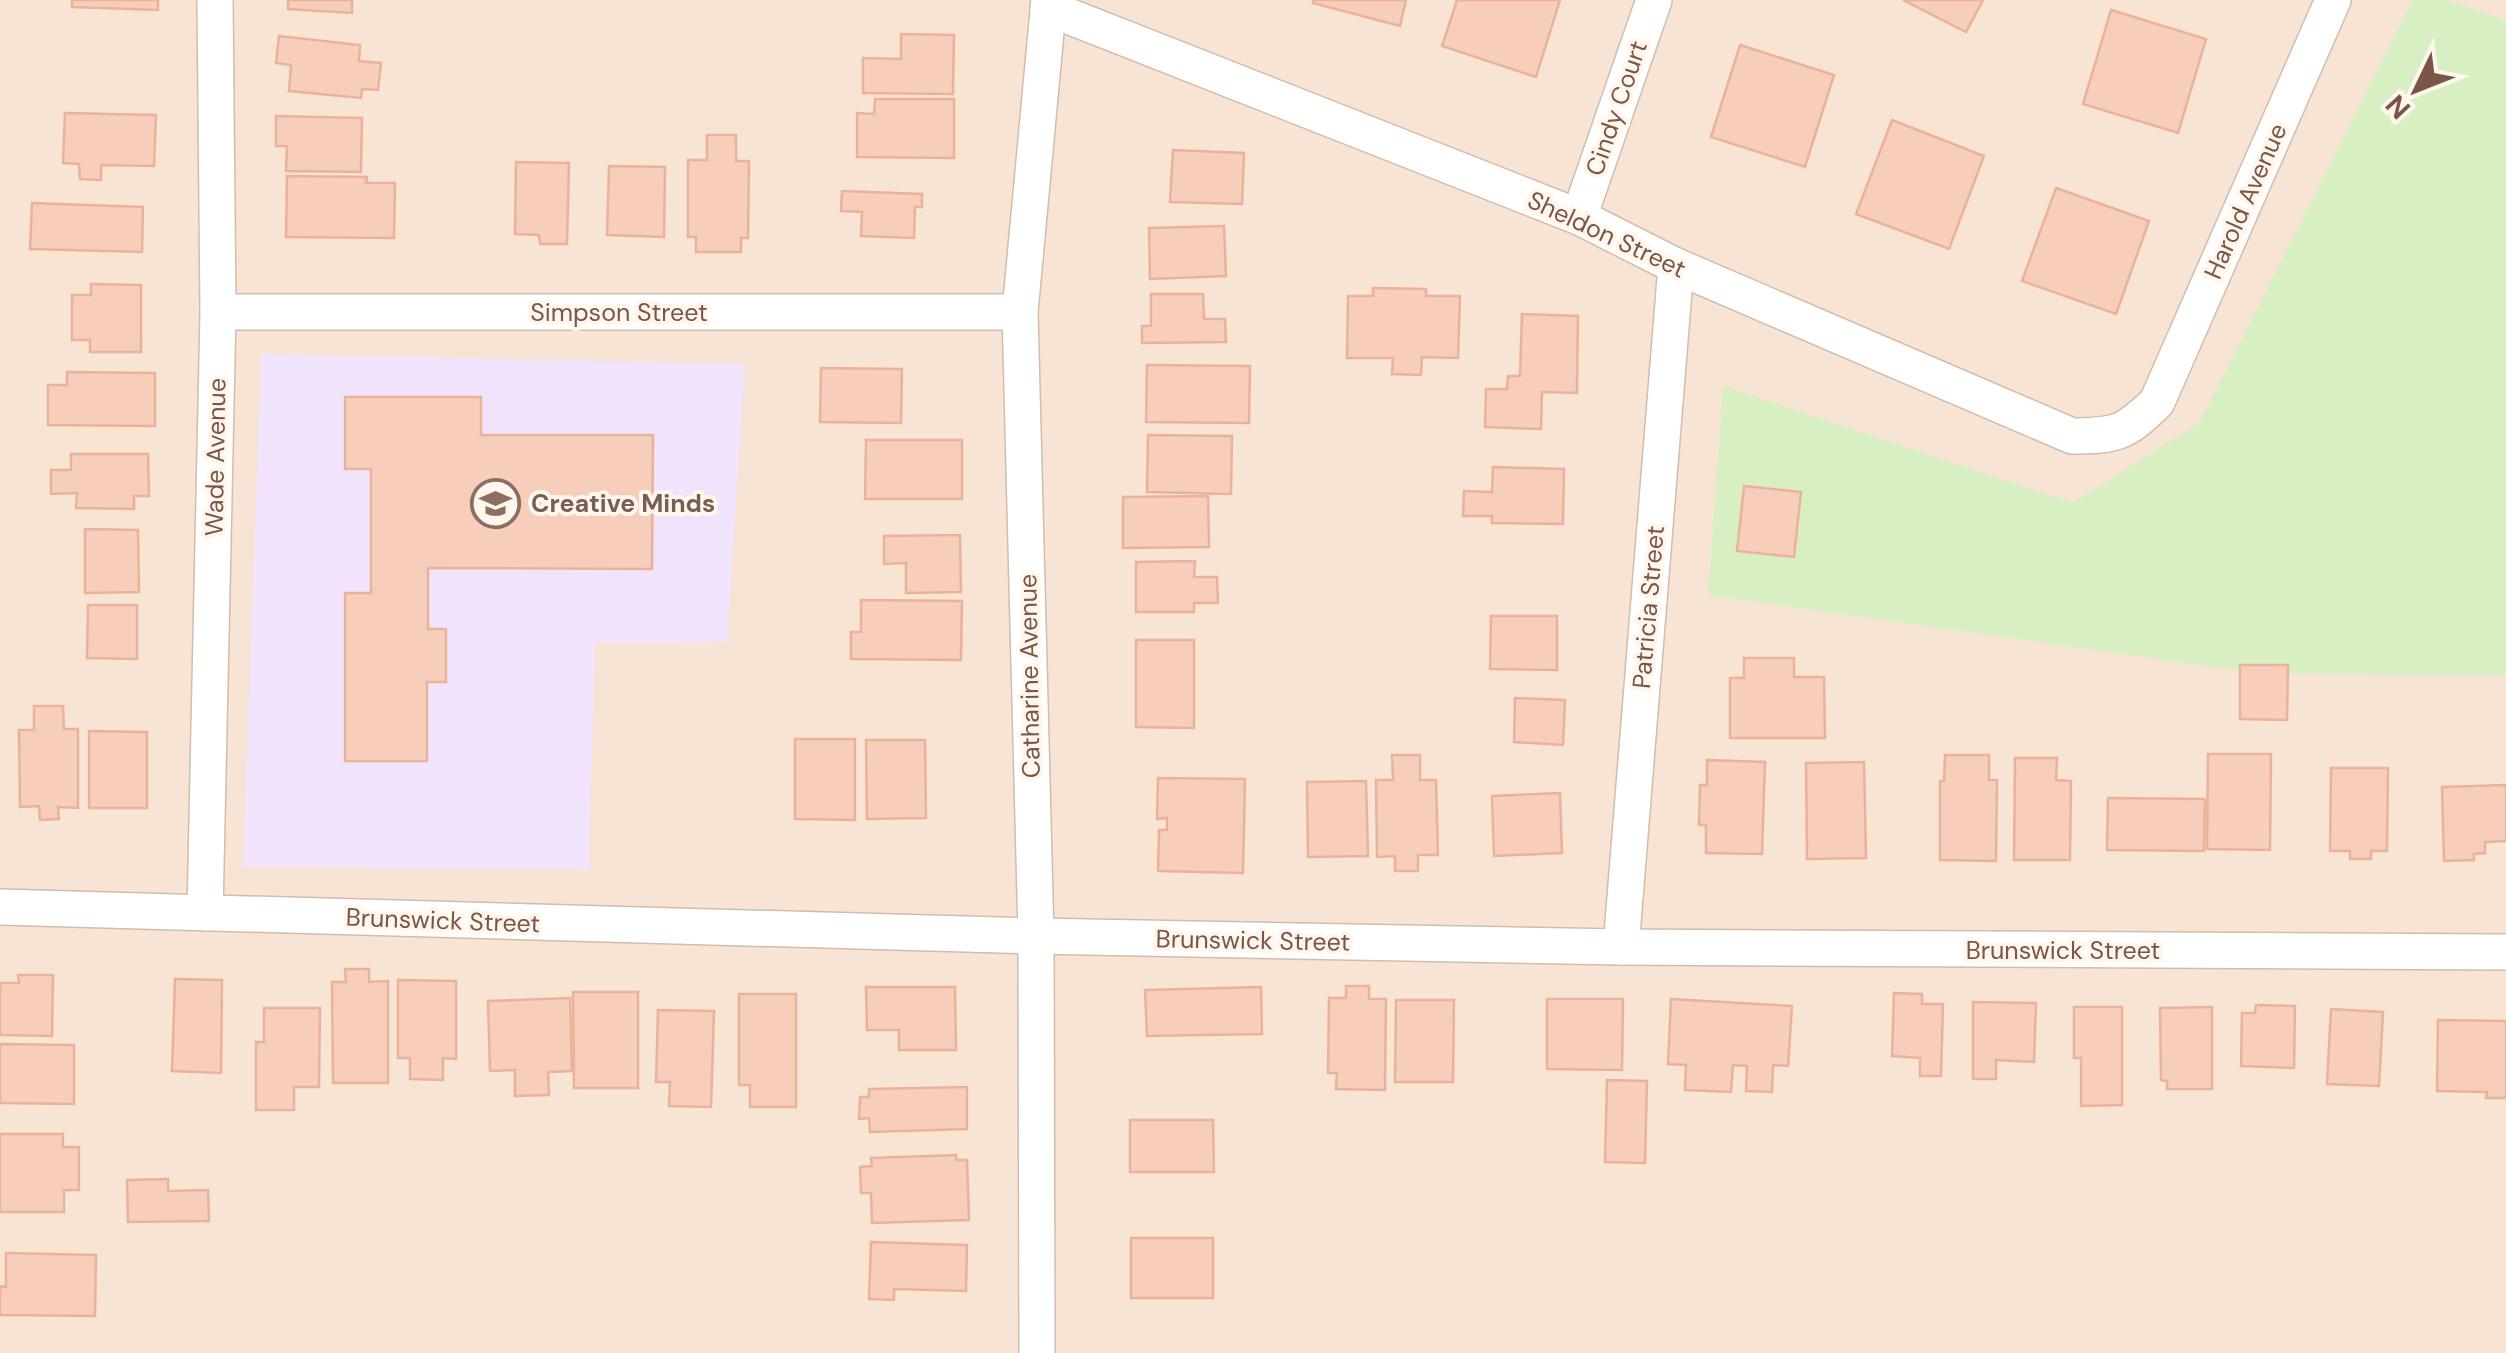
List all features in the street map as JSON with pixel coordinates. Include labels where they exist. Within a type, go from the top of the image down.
[{"type":"street","name":"Wade Avenue","points":[[205,914],[218,312],[216,0]]},
{"type":"street","name":"Cindy Court","points":[[1578,216],[1654,0]]},
{"type":"street","name":"Harold Avenue","points":[[2157,402],[2334,0]]},
{"type":"street","name":"Sheldon Street","points":[[1049,4],[1578,216],[1676,266],[2072,436],[2104,436],[2130,427],[2157,402]]},
{"type":"street","name":"Catharine Avenue","points":[[1038,1353],[1036,936],[1020,312],[1049,4]]},
{"type":"street","name":"Patricia Street","points":[[1621,947],[1676,266]]},
{"type":"street","name":"Simpson Street","points":[[218,312],[1020,312]]},
{"type":"street","name":"Brunswick Street","points":[[0,907],[1036,936],[1621,947],[2506,952]]},
{"type":"shaded area","points":[[0,0],[2506,0],[2506,1353],[0,1353]]},
{"type":"shaded area","name":"Creative Minds","points":[[261,354],[745,364],[727,642],[595,643],[589,869],[243,867]]},
{"type":"green space","points":[[2413,0],[2446,0],[2506,20],[2506,675],[2263,674],[1708,595],[1723,386],[2073,503],[2199,423]]},
{"type":"building","points":[[72,0],[158,0],[158,10],[72,7]]},
{"type":"building","points":[[288,0],[352,0],[352,13],[288,9]]},
{"type":"building","points":[[1313,0],[1406,0],[1400,26]]},
{"type":"building","points":[[1457,0],[1560,0],[1536,77],[1442,46]]},
{"type":"building","points":[[1903,0],[1983,0],[1966,32]]},
{"type":"building","points":[[2111,10],[2206,39],[2178,133],[2083,104]]},
{"type":"building","points":[[901,34],[954,35],[953,94],[863,93],[863,58],[901,59]]},
{"type":"building","points":[[279,36],[360,45],[359,61],[381,63],[378,90],[362,89],[361,98],[289,91],[291,65],[276,63]]},
{"type":"building","points":[[1740,45],[1834,75],[1805,167],[1711,137]]},
{"type":"building","points":[[875,99],[954,99],[954,158],[857,157],[857,113],[874,114]]},
{"type":"building","points":[[65,113],[156,115],[154,166],[101,165],[101,180],[80,179],[79,164],[63,163]]},
{"type":"building","points":[[276,116],[362,118],[361,172],[286,171],[287,146],[276,146]]},
{"type":"building","points":[[1892,120],[1984,156],[1949,249],[1856,214]]},
{"type":"building","points":[[707,135],[736,135],[736,161],[749,161],[748,238],[741,238],[741,252],[696,252],[696,237],[688,237],[688,160],[707,160]]},
{"type":"building","points":[[1173,150],[1244,153],[1242,204],[1170,202]]},
{"type":"building","points":[[516,162],[569,163],[567,244],[540,244],[539,235],[515,234]]},
{"type":"building","points":[[609,166],[665,167],[664,237],[607,235]]},
{"type":"building","points":[[287,176],[367,177],[366,183],[395,183],[394,238],[286,237]]},
{"type":"building","points":[[2056,188],[2149,221],[2116,314],[2022,281]]},
{"type":"building","points":[[842,191],[922,194],[922,207],[915,207],[914,238],[861,236],[862,212],[841,211]]},
{"type":"building","points":[[32,203],[143,207],[142,252],[30,249]]},
{"type":"building","points":[[1224,226],[1226,276],[1150,279],[1149,228]]},
{"type":"building","points":[[91,284],[141,285],[141,352],[90,352],[90,340],[72,340],[72,295],[91,295]]},
{"type":"building","points":[[1373,288],[1426,289],[1426,296],[1460,296],[1458,358],[1422,357],[1421,375],[1392,374],[1393,358],[1347,358],[1348,296],[1373,296]]},
{"type":"building","points":[[1151,294],[1203,294],[1204,319],[1225,319],[1226,342],[1142,343],[1142,326],[1151,326]]},
{"type":"building","points":[[1522,314],[1578,316],[1577,393],[1542,392],[1541,429],[1485,427],[1486,389],[1507,389],[1508,376],[1520,376]]},
{"type":"building","points":[[1147,365],[1250,366],[1249,423],[1146,422]]},
{"type":"building","points":[[821,368],[902,369],[901,423],[820,422]]},
{"type":"building","points":[[67,372],[155,373],[155,426],[48,425],[48,385],[67,385]]},
{"type":"building","points":[[345,397],[481,397],[481,435],[653,435],[652,569],[428,568],[428,629],[446,629],[446,682],[427,682],[427,761],[345,761],[345,593],[371,593],[371,469],[345,469]]},
{"type":"building","points":[[1148,435],[1232,436],[1231,494],[1147,492]]},
{"type":"building","points":[[866,440],[962,440],[962,499],[865,499]]},
{"type":"building","points":[[71,454],[148,454],[149,496],[134,496],[134,509],[76,508],[77,493],[51,494],[51,470],[71,470]]},
{"type":"building","points":[[1493,467],[1564,469],[1563,524],[1492,523],[1492,516],[1463,516],[1464,491],[1492,492]]},
{"type":"building","points":[[1744,486],[1801,492],[1794,557],[1737,551]]},
{"type":"building","points":[[1208,496],[1209,547],[1123,548],[1123,497]]},
{"type":"building","points":[[85,529],[138,530],[139,592],[85,593]]},
{"type":"building","points":[[960,535],[961,592],[906,593],[906,563],[884,564],[884,536]]},
{"type":"building","points":[[1195,561],[1194,577],[1217,577],[1218,603],[1194,603],[1194,612],[1136,612],[1136,562]]},
{"type":"building","points":[[861,600],[962,601],[961,660],[851,659],[851,632],[861,632]]},
{"type":"building","points":[[88,605],[137,605],[137,659],[87,658]]},
{"type":"building","points":[[1491,616],[1557,616],[1557,670],[1490,669]]},
{"type":"building","points":[[1136,640],[1194,640],[1194,728],[1136,727]]},
{"type":"building","points":[[1744,658],[1794,658],[1794,677],[1824,677],[1825,738],[1730,738],[1730,678],[1744,678]]},
{"type":"building","points":[[2240,665],[2288,665],[2287,720],[2240,719]]},
{"type":"building","points":[[1515,698],[1565,700],[1563,745],[1514,742]]},
{"type":"building","points":[[34,706],[63,706],[64,729],[78,729],[78,808],[58,807],[59,819],[40,820],[39,806],[20,807],[19,730],[34,730]]},
{"type":"building","points":[[89,731],[147,732],[147,808],[89,808]]},
{"type":"building","points":[[795,739],[855,739],[855,820],[795,819]]},
{"type":"building","points":[[866,740],[925,740],[926,818],[867,819]]},
{"type":"building","points":[[2208,754],[2271,754],[2270,850],[2207,849]]},
{"type":"building","points":[[1392,755],[1420,755],[1420,780],[1436,780],[1438,855],[1418,855],[1418,871],[1395,871],[1395,856],[1377,857],[1376,780],[1393,780]]},
{"type":"building","points":[[1945,755],[1989,755],[1989,780],[1997,780],[1996,861],[1940,860],[1940,781],[1944,781]]},
{"type":"building","points":[[2015,758],[2057,758],[2056,780],[2071,781],[2070,860],[2014,860]]},
{"type":"building","points":[[1707,760],[1765,762],[1762,854],[1706,853],[1706,825],[1699,825],[1700,785],[1707,785]]},
{"type":"building","points":[[1864,762],[1866,858],[1807,859],[1806,763]]},
{"type":"building","points":[[2331,768],[2388,768],[2387,851],[2371,851],[2371,859],[2350,859],[2350,851],[2330,851]]},
{"type":"building","points":[[1158,778],[1245,779],[1243,873],[1158,871],[1159,830],[1167,830],[1167,818],[1157,819]]},
{"type":"building","points":[[1366,781],[1368,856],[1308,857],[1307,782]]},
{"type":"building","points":[[2506,785],[2506,841],[2485,842],[2485,853],[2474,854],[2474,860],[2444,861],[2442,787]]},
{"type":"building","points":[[1560,793],[1562,853],[1494,856],[1492,796]]},
{"type":"building","points":[[2108,798],[2205,799],[2204,851],[2107,850]]},
{"type":"building","points":[[345,969],[369,969],[369,982],[388,981],[388,1083],[333,1083],[332,982],[346,982]]},
{"type":"building","points":[[18,975],[53,975],[52,1036],[0,1035],[0,983],[19,983]]},
{"type":"building","points":[[175,979],[222,980],[221,1073],[172,1071]]},
{"type":"building","points":[[398,980],[456,981],[456,1059],[443,1058],[443,1080],[410,1079],[410,1058],[398,1058]]},
{"type":"building","points":[[1346,986],[1369,986],[1369,999],[1386,999],[1385,1090],[1336,1089],[1337,1073],[1328,1073],[1329,998],[1346,998]]},
{"type":"building","points":[[866,987],[955,987],[956,1050],[899,1050],[899,1030],[867,1030]]},
{"type":"building","points":[[1261,987],[1262,1034],[1147,1036],[1145,990]]},
{"type":"building","points":[[573,992],[638,992],[638,1088],[574,1088]]},
{"type":"building","points":[[1894,993],[1922,994],[1922,1004],[1943,1004],[1941,1076],[1920,1076],[1920,1058],[1892,1056]]},
{"type":"building","points":[[739,994],[796,994],[796,1107],[750,1107],[750,1085],[739,1085]]},
{"type":"building","points":[[570,998],[572,1071],[548,1072],[549,1095],[515,1096],[515,1070],[490,1071],[488,1001]]},
{"type":"building","points":[[1547,999],[1623,999],[1622,1070],[1547,1069]]},
{"type":"building","points":[[1671,999],[1792,1006],[1788,1066],[1773,1065],[1772,1092],[1746,1091],[1747,1066],[1733,1065],[1731,1092],[1685,1090],[1686,1065],[1668,1064]]},
{"type":"building","points":[[1396,1000],[1454,1000],[1453,1082],[1395,1082]]},
{"type":"building","points":[[1973,1002],[2036,1003],[2034,1062],[1996,1060],[1996,1079],[1973,1079]]},
{"type":"building","points":[[2256,1005],[2295,1006],[2294,1068],[2241,1066],[2242,1013],[2255,1013]]},
{"type":"building","points":[[2074,1007],[2122,1007],[2122,1105],[2081,1106],[2081,1058],[2074,1058]]},
{"type":"building","points":[[2212,1007],[2212,1089],[2167,1089],[2167,1081],[2161,1080],[2160,1008]]},
{"type":"building","points":[[264,1008],[320,1008],[319,1087],[294,1087],[294,1110],[256,1110],[256,1042],[264,1042]]},
{"type":"building","points":[[2331,1009],[2383,1012],[2379,1086],[2327,1084]]},
{"type":"building","points":[[658,1010],[714,1011],[711,1107],[669,1106],[670,1082],[656,1082]]},
{"type":"building","points":[[2438,1020],[2506,1021],[2506,1098],[2486,1098],[2487,1092],[2437,1091]]},
{"type":"building","points":[[0,1044],[74,1045],[74,1104],[0,1103]]},
{"type":"building","points":[[1607,1080],[1647,1081],[1645,1163],[1605,1162]]},
{"type":"building","points":[[967,1087],[967,1129],[870,1132],[869,1118],[859,1119],[860,1097],[869,1097],[869,1089]]},
{"type":"building","points":[[1130,1120],[1213,1120],[1214,1172],[1130,1172]]},
{"type":"building","points":[[0,1134],[63,1134],[63,1147],[79,1147],[79,1190],[64,1190],[64,1212],[0,1212]]},
{"type":"building","points":[[956,1155],[956,1160],[967,1160],[969,1220],[872,1223],[871,1193],[861,1193],[860,1167],[872,1166],[871,1158]]},
{"type":"building","points":[[168,1179],[168,1191],[208,1190],[209,1221],[128,1222],[127,1180]]},
{"type":"building","points":[[1131,1238],[1213,1238],[1213,1298],[1131,1298]]},
{"type":"building","points":[[871,1242],[967,1245],[966,1291],[894,1289],[894,1300],[869,1299]]},
{"type":"building","points":[[6,1253],[96,1255],[95,1316],[0,1315],[0,1286],[6,1287]]},
{"type":"place","name":"Creative Minds","points":[[496,503]]}]
